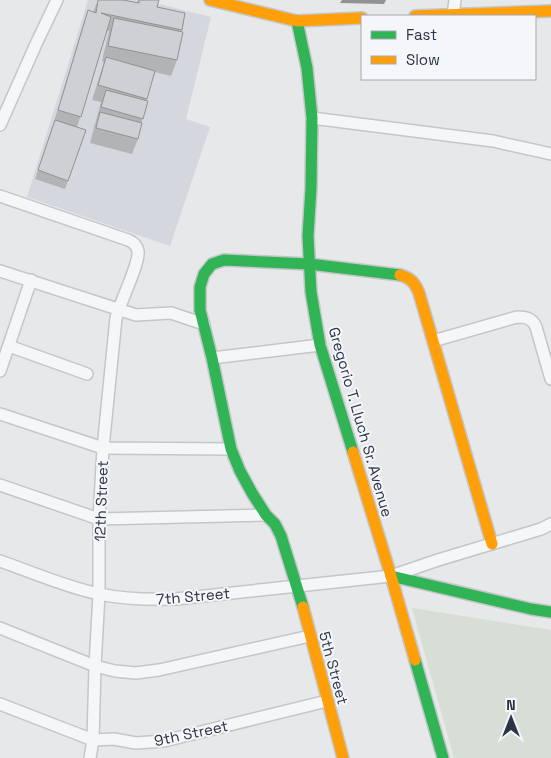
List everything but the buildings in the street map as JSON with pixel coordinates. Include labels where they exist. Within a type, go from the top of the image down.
[{"type":"street","points":[[1,119],[57,0]]},
{"type":"street","points":[[210,0],[297,21],[361,18]]},
{"type":"street","points":[[455,0],[453,15],[551,10]]},
{"type":"street","name":"Gregorio T. Lluch Sr. Avenue","points":[[297,21],[307,68],[312,118],[308,236],[311,292],[320,345],[391,576],[443,758]]},
{"type":"street","points":[[312,118],[493,141],[551,154]]},
{"type":"street","name":"12th Street","points":[[0,196],[128,240],[134,243],[138,249],[137,261],[116,318],[103,448],[93,740],[90,758]]},
{"type":"street","name":"5th Street","points":[[343,758],[297,586],[281,536],[240,472],[231,449],[200,310],[200,287],[204,274],[212,264],[224,260],[309,264],[401,275],[413,280],[419,293],[433,341]]},
{"type":"street","points":[[0,271],[136,315],[171,314],[204,324]]},
{"type":"street","points":[[0,371],[32,280]]},
{"type":"street","points":[[492,544],[433,341],[524,317],[534,322],[550,372]]},
{"type":"street","points":[[212,358],[320,345]]},
{"type":"street","points":[[8,346],[87,374]]},
{"type":"street","points":[[0,414],[103,448],[231,449]]},
{"type":"street","points":[[0,485],[100,519],[266,515]]},
{"type":"street","name":"7th Street","points":[[0,561],[76,588],[99,594],[147,600],[391,576],[541,530],[551,524]]},
{"type":"street","points":[[391,576],[530,609],[551,612]]},
{"type":"street","points":[[0,628],[95,666],[115,671],[136,673],[159,670],[310,636]]},
{"type":"street","name":"9th Street","points":[[0,704],[93,740],[114,739],[136,743],[164,741],[327,701]]},
{"type":"shaded area","points":[[88,0],[143,0],[211,17],[186,119],[210,127],[170,246],[27,197]]},
{"type":"shaded area","points":[[412,608],[551,630],[551,758],[454,758]]},
{"type":"traffic: fast","points":[[297,21],[307,68],[312,118],[308,236],[311,292],[320,345],[353,452]]},
{"type":"traffic: fast","points":[[303,607],[281,536],[275,524],[266,515],[252,493],[231,449],[200,310],[200,287],[204,274],[212,264],[224,260],[309,264],[400,275]]},
{"type":"traffic: fast","points":[[391,576],[551,612]]},
{"type":"traffic: fast","points":[[415,660],[443,758]]},
{"type":"traffic: slow","points":[[210,0],[297,21],[361,18]]},
{"type":"traffic: slow","points":[[442,15],[551,11]]},
{"type":"traffic: slow","points":[[400,275],[412,281],[419,293],[492,544]]},
{"type":"traffic: slow","points":[[353,452],[415,660]]},
{"type":"traffic: slow","points":[[303,607],[343,758]]}]
